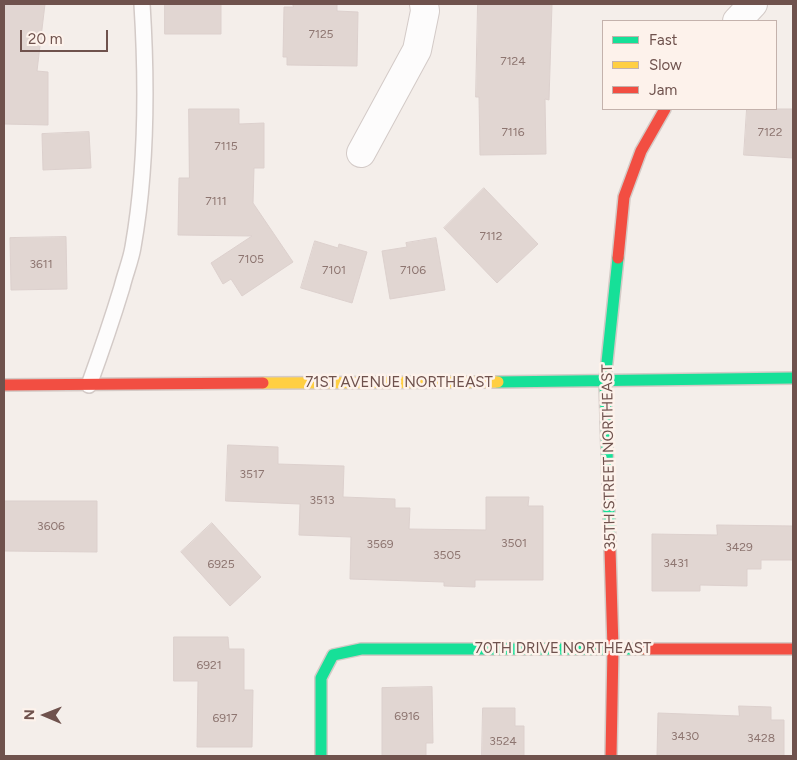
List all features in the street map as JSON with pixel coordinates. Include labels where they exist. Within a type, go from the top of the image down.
[{"type":"street","points":[[361,153],[417,50],[425,11],[424,4]]},
{"type":"street","points":[[738,20],[753,4]]},
{"type":"street","name":"35TH STREET NORTHEAST","points":[[611,756],[613,648],[606,381],[624,197],[646,138],[664,110]]},
{"type":"street","name":"71ST AVENUE NORTHEAST","points":[[4,385],[793,378]]},
{"type":"street","name":"70TH DRIVE NORTHEAST","points":[[321,756],[321,678],[333,654],[361,649],[793,649]]},
{"type":"lane","points":[[89,385],[108,336],[133,248],[141,182],[144,113],[142,4]]},
{"type":"building","points":[[4,4],[45,4],[37,71],[48,72],[48,125],[4,124]]},
{"type":"building","points":[[165,4],[221,4],[221,34],[165,34]]},
{"type":"building","points":[[293,4],[337,4],[337,11],[358,12],[357,66],[287,65],[287,57],[283,57],[284,7],[293,7]]},
{"type":"building","points":[[478,4],[552,4],[549,100],[545,99],[546,154],[480,155],[479,97],[476,97]]},
{"type":"building","points":[[189,109],[239,109],[239,124],[264,123],[264,168],[254,168],[253,203],[293,262],[242,296],[231,279],[223,284],[211,263],[252,236],[178,235],[179,178],[189,178]]},
{"type":"building","points":[[793,109],[793,158],[744,155],[747,110]]},
{"type":"building","points":[[89,132],[91,168],[43,170],[42,134]]},
{"type":"building","points":[[484,188],[538,244],[497,283],[444,228]]},
{"type":"building","points":[[66,237],[67,289],[11,290],[10,238]]},
{"type":"building","points":[[436,238],[445,290],[390,299],[382,251],[407,247],[406,243]]},
{"type":"building","points":[[315,241],[338,248],[339,244],[367,252],[352,303],[301,288]]},
{"type":"building","points":[[228,445],[278,447],[278,464],[344,466],[343,497],[395,499],[395,508],[410,508],[409,529],[486,530],[486,497],[529,497],[528,506],[543,506],[543,580],[475,580],[475,587],[444,586],[444,582],[350,579],[351,537],[299,535],[300,504],[226,501]]},
{"type":"building","points":[[4,501],[97,501],[97,552],[4,551]]},
{"type":"building","points":[[212,523],[261,577],[230,606],[181,552]]},
{"type":"building","points":[[717,525],[793,526],[793,560],[761,560],[761,569],[747,569],[747,586],[700,585],[700,591],[652,591],[652,534],[717,535]]},
{"type":"building","points":[[174,637],[228,637],[229,649],[244,649],[244,690],[253,690],[252,747],[197,747],[198,681],[174,681]]},
{"type":"building","points":[[432,687],[433,743],[426,743],[426,756],[382,756],[382,688]]},
{"type":"building","points":[[739,706],[771,707],[771,720],[784,720],[784,756],[657,756],[658,713],[739,716]]},
{"type":"building","points":[[483,708],[515,708],[515,726],[524,726],[524,756],[482,756]]},
{"type":"traffic: fast","points":[[610,549],[605,381],[618,258]]},
{"type":"traffic: fast","points":[[498,382],[793,378]]},
{"type":"traffic: fast","points":[[321,756],[321,678],[333,655],[361,649],[643,649]]},
{"type":"traffic: slow","points":[[263,383],[498,382]]},
{"type":"traffic: jam","points":[[618,258],[624,197],[641,151],[664,110]]},
{"type":"traffic: jam","points":[[4,385],[263,383]]},
{"type":"traffic: jam","points":[[610,549],[613,648],[611,756]]},
{"type":"traffic: jam","points":[[643,649],[793,649]]}]
